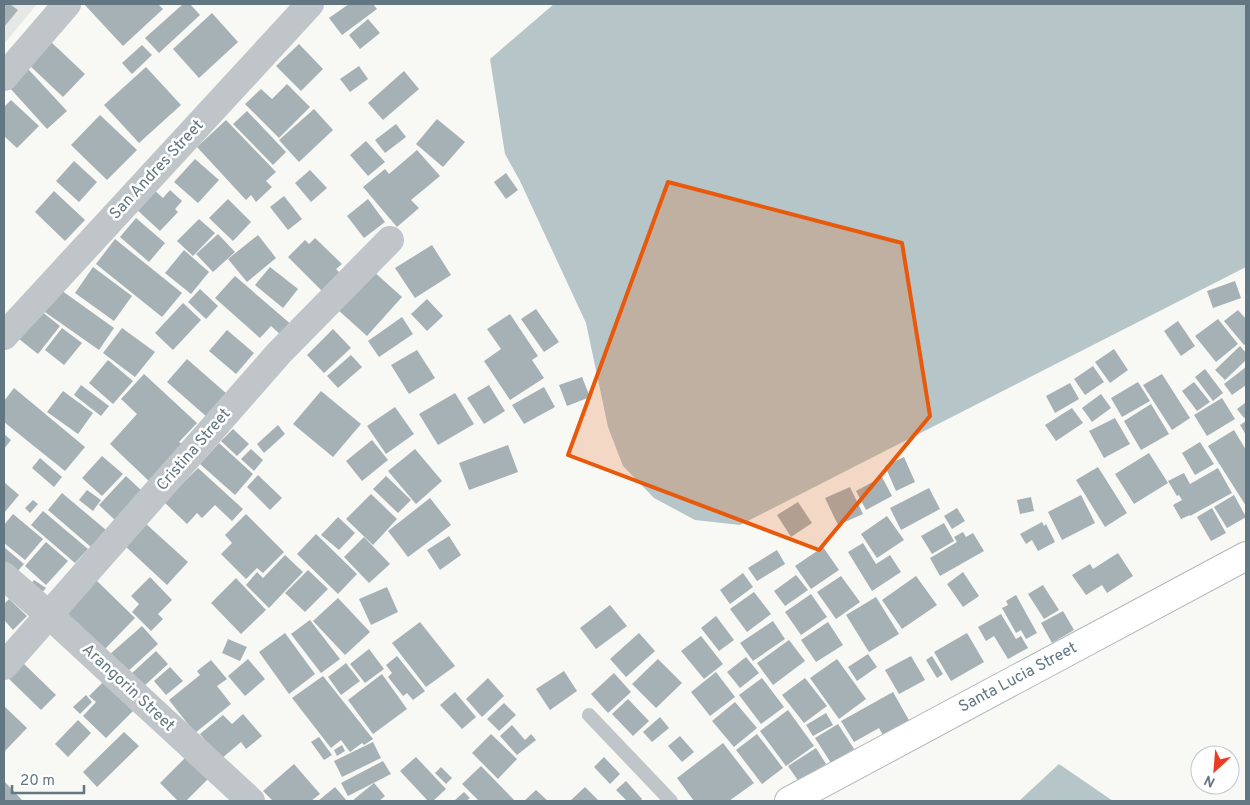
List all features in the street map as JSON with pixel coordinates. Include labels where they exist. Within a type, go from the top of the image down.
[{"type":"street","points":[[4,78],[67,4]]},
{"type":"street","name":"San Andres Street","points":[[4,336],[310,4]]},
{"type":"street","name":"Cristina Street","points":[[4,666],[279,353],[390,240]]},
{"type":"street","name":"Santa Lucia Street","points":[[789,801],[1246,556]]},
{"type":"street","name":"Arangorin Street","points":[[4,576],[251,801]]},
{"type":"lane","points":[[589,715],[671,801]]},
{"type":"highlighted area","points":[[668,182],[902,243],[930,416],[819,550],[568,455]]},
{"type":"shaded area","points":[[4,4],[37,4],[4,44]]},
{"type":"shaded area","points":[[554,4],[1246,4],[1246,267],[740,525],[695,520],[654,498],[623,466],[608,427],[586,323],[520,181],[505,154],[490,59]]},
{"type":"shaded area","points":[[1059,764],[1113,801],[1019,801]]},
{"type":"building","points":[[4,4],[10,4],[18,10],[4,27]]},
{"type":"building","points":[[84,4],[158,4],[163,9],[123,46]]},
{"type":"building","points":[[183,4],[190,4],[200,15],[159,53],[145,38]]},
{"type":"building","points":[[349,4],[373,4],[377,9],[342,35],[329,18]]},
{"type":"building","points":[[212,13],[238,42],[199,78],[173,49]]},
{"type":"building","points":[[368,19],[380,33],[360,49],[349,35]]},
{"type":"building","points":[[50,41],[85,74],[63,97],[28,64]]},
{"type":"building","points":[[299,44],[323,69],[301,91],[276,66]]},
{"type":"building","points":[[142,45],[152,55],[132,74],[122,63]]},
{"type":"building","points":[[359,66],[368,79],[350,92],[340,79]]},
{"type":"building","points":[[146,67],[181,105],[139,143],[104,105]]},
{"type":"building","points":[[28,69],[67,111],[47,129],[9,87]]},
{"type":"building","points":[[404,71],[419,89],[383,120],[368,103]]},
{"type":"building","points":[[287,84],[310,107],[279,138],[245,104],[261,89],[272,99]]},
{"type":"building","points":[[11,100],[39,126],[17,148],[4,136],[4,107]]},
{"type":"building","points":[[314,109],[333,130],[299,162],[279,140]]},
{"type":"building","points":[[247,111],[286,152],[273,165],[233,124]]},
{"type":"building","points":[[100,115],[137,150],[107,180],[71,145]]},
{"type":"building","points":[[437,119],[465,142],[443,167],[416,144]]},
{"type":"building","points":[[226,120],[276,172],[266,181],[272,187],[256,202],[251,195],[246,200],[197,147]]},
{"type":"building","points":[[396,124],[406,137],[385,153],[375,140]]},
{"type":"building","points":[[366,141],[385,162],[368,176],[350,155]]},
{"type":"building","points":[[417,150],[440,176],[411,200],[419,208],[397,227],[363,187],[385,169],[389,174]]},
{"type":"building","points":[[195,159],[219,180],[198,203],[174,182]]},
{"type":"building","points":[[74,161],[97,182],[79,202],[56,181]]},
{"type":"building","points":[[310,170],[327,188],[311,202],[295,183]]},
{"type":"building","points":[[506,173],[518,190],[506,199],[494,182]]},
{"type":"building","points":[[153,189],[163,198],[170,190],[182,201],[175,209],[178,212],[160,231],[135,208]]},
{"type":"building","points":[[54,191],[85,220],[65,241],[35,212]]},
{"type":"building","points":[[284,196],[302,219],[288,230],[270,207]]},
{"type":"building","points":[[228,199],[251,222],[233,241],[209,218]]},
{"type":"building","points":[[368,199],[385,222],[364,238],[347,216]]},
{"type":"building","points":[[136,218],[165,243],[149,262],[120,237]]},
{"type":"building","points":[[199,219],[215,233],[193,256],[177,241]]},
{"type":"building","points":[[218,234],[235,252],[213,272],[196,254]]},
{"type":"building","points":[[258,235],[276,258],[247,282],[228,259]]},
{"type":"building","points":[[315,238],[342,264],[336,269],[343,276],[325,294],[288,257],[305,240],[309,244]]},
{"type":"building","points":[[115,239],[182,293],[162,317],[96,264]]},
{"type":"building","points":[[432,245],[451,275],[415,298],[395,268]]},
{"type":"building","points":[[184,250],[209,272],[191,294],[165,273]]},
{"type":"building","points":[[93,267],[132,296],[114,321],[75,293]]},
{"type":"building","points":[[270,267],[298,289],[283,308],[255,285]]},
{"type":"building","points":[[372,270],[402,297],[367,336],[337,309]]},
{"type":"building","points":[[235,276],[293,326],[283,337],[271,326],[260,338],[215,298]]},
{"type":"building","points":[[1235,281],[1241,298],[1213,308],[1207,291]]},
{"type":"building","points":[[58,288],[114,328],[99,350],[42,310]]},
{"type":"building","points":[[200,289],[218,306],[206,319],[188,302]]},
{"type":"building","points":[[427,299],[443,316],[427,331],[411,314]]},
{"type":"building","points":[[183,303],[201,320],[173,350],[155,333]]},
{"type":"building","points":[[536,309],[559,342],[544,352],[521,319]]},
{"type":"building","points":[[1238,310],[1246,319],[1246,344],[1244,345],[1224,321]]},
{"type":"building","points":[[41,311],[60,326],[38,354],[19,339]]},
{"type":"building","points":[[510,314],[538,356],[532,360],[544,378],[510,400],[484,361],[501,349],[487,329]]},
{"type":"building","points":[[402,317],[413,334],[379,357],[368,341]]},
{"type":"building","points":[[1218,319],[1238,344],[1216,362],[1195,336]]},
{"type":"building","points":[[1178,321],[1195,346],[1181,356],[1164,331]]},
{"type":"building","points":[[62,328],[82,343],[64,365],[45,350]]},
{"type":"building","points":[[122,328],[155,352],[135,377],[103,353]]},
{"type":"building","points":[[333,329],[351,348],[324,373],[307,355]]},
{"type":"building","points":[[227,330],[254,353],[236,374],[209,351]]},
{"type":"building","points":[[1240,346],[1246,353],[1246,360],[1225,380],[1215,370]]},
{"type":"building","points":[[1114,349],[1128,370],[1110,383],[1095,362]]},
{"type":"building","points":[[417,350],[435,378],[409,394],[391,365]]},
{"type":"building","points":[[351,355],[362,367],[338,388],[327,376]]},
{"type":"building","points":[[187,359],[227,394],[207,417],[167,382]]},
{"type":"building","points":[[108,360],[133,381],[113,404],[89,383]]},
{"type":"building","points":[[1093,366],[1104,382],[1085,395],[1074,379]]},
{"type":"building","points":[[1246,367],[1246,385],[1232,395],[1224,384]]},
{"type":"building","points":[[1205,369],[1223,393],[1213,401],[1195,377]]},
{"type":"building","points":[[144,374],[197,423],[179,442],[184,445],[150,482],[110,444],[137,414],[121,399]]},
{"type":"building","points":[[1162,374],[1190,418],[1172,430],[1143,385]]},
{"type":"building","points":[[582,377],[590,397],[567,406],[559,385]]},
{"type":"building","points":[[1138,382],[1150,401],[1122,417],[1111,398]]},
{"type":"building","points":[[1194,382],[1210,402],[1197,411],[1182,391]]},
{"type":"building","points":[[1070,383],[1079,399],[1055,413],[1046,396]]},
{"type":"building","points":[[81,385],[109,406],[101,416],[74,395]]},
{"type":"building","points":[[489,385],[505,411],[484,424],[467,398]]},
{"type":"building","points":[[544,387],[555,407],[524,424],[512,405]]},
{"type":"building","points":[[14,388],[85,447],[65,471],[4,422],[4,401]]},
{"type":"building","points":[[63,391],[93,413],[78,434],[47,412]]},
{"type":"building","points":[[321,391],[361,424],[333,457],[293,424]]},
{"type":"building","points":[[455,393],[474,424],[438,445],[419,414]]},
{"type":"building","points":[[1101,394],[1111,408],[1092,422],[1082,408]]},
{"type":"building","points":[[1222,398],[1235,419],[1207,436],[1194,415]]},
{"type":"building","points":[[1245,403],[1246,416],[1244,418],[1237,409]]},
{"type":"building","points":[[1151,404],[1169,434],[1141,450],[1124,421]]},
{"type":"building","points":[[395,407],[414,434],[386,454],[367,426]]},
{"type":"building","points":[[1072,408],[1083,423],[1056,441],[1045,425]]},
{"type":"building","points":[[1115,418],[1130,444],[1104,458],[1089,431]]},
{"type":"building","points":[[1246,421],[1246,435],[1240,425]]},
{"type":"building","points":[[278,425],[285,434],[264,453],[257,444]]},
{"type":"building","points":[[233,429],[249,444],[237,456],[221,441]]},
{"type":"building","points":[[1234,430],[1246,450],[1246,506],[1208,446]]},
{"type":"building","points":[[4,434],[11,440],[4,449]]},
{"type":"building","points":[[372,440],[388,460],[362,481],[346,461]]},
{"type":"building","points":[[1200,442],[1214,464],[1195,475],[1182,453]]},
{"type":"building","points":[[219,443],[253,474],[235,495],[200,464]]},
{"type":"building","points":[[508,445],[518,472],[469,490],[459,463]]},
{"type":"building","points":[[251,449],[263,460],[254,471],[241,459]]},
{"type":"building","points":[[415,449],[442,481],[416,504],[388,471]]},
{"type":"building","points":[[1149,453],[1168,483],[1134,504],[1115,474]]},
{"type":"building","points":[[102,456],[123,474],[102,496],[82,478]]},
{"type":"building","points":[[904,457],[915,482],[896,491],[885,466]]},
{"type":"building","points":[[40,458],[62,477],[54,487],[32,468]]},
{"type":"building","points":[[1098,467],[1127,513],[1105,527],[1076,480]]},
{"type":"building","points":[[198,468],[243,509],[232,521],[215,505],[202,518],[197,513],[187,524],[164,502]]},
{"type":"building","points":[[1218,468],[1232,493],[1181,519],[1173,505],[1182,500],[1179,495],[1177,496],[1168,481],[1184,473],[1190,484]]},
{"type":"building","points":[[258,475],[282,498],[270,510],[247,487]]},
{"type":"building","points":[[126,476],[142,491],[115,520],[99,505]]},
{"type":"building","points":[[386,476],[411,500],[398,513],[373,489]]},
{"type":"building","points":[[882,477],[892,496],[866,510],[856,491]]},
{"type":"building","points":[[4,482],[19,495],[4,513]]},
{"type":"building","points":[[850,487],[863,514],[838,525],[825,498]]},
{"type":"building","points":[[929,488],[940,509],[901,530],[890,508]]},
{"type":"building","points":[[87,490],[101,500],[93,511],[79,500]]},
{"type":"building","points":[[62,493],[106,530],[91,547],[48,510]]},
{"type":"building","points":[[371,494],[397,519],[373,545],[346,519]]},
{"type":"building","points":[[1081,495],[1095,523],[1062,540],[1048,512]]},
{"type":"building","points":[[1234,495],[1246,517],[1227,528],[1214,507]]},
{"type":"building","points":[[1031,497],[1034,511],[1020,514],[1017,500]]},
{"type":"building","points":[[430,498],[451,525],[408,557],[388,531]]},
{"type":"building","points":[[33,500],[38,504],[30,513],[25,508]]},
{"type":"building","points":[[798,502],[812,523],[791,537],[777,515]]},
{"type":"building","points":[[957,508],[965,521],[952,529],[944,516]]},
{"type":"building","points":[[1212,508],[1226,533],[1211,541],[1197,517]]},
{"type":"building","points":[[43,511],[88,549],[75,563],[31,525]]},
{"type":"building","points":[[13,514],[43,539],[25,560],[4,543],[4,525]]},
{"type":"building","points":[[246,514],[284,552],[263,573],[257,568],[246,579],[221,554],[232,543],[225,535]]},
{"type":"building","points":[[887,516],[904,540],[877,558],[861,534]]},
{"type":"building","points":[[338,517],[355,533],[339,550],[321,535]]},
{"type":"building","points":[[1042,522],[1044,526],[1046,524],[1055,542],[1038,551],[1032,540],[1026,544],[1020,534]]},
{"type":"building","points":[[145,523],[188,562],[167,585],[124,545]]},
{"type":"building","points":[[944,523],[954,541],[932,554],[921,536]]},
{"type":"building","points":[[963,532],[966,537],[973,533],[984,551],[940,576],[930,558],[957,542],[954,537]]},
{"type":"building","points":[[316,534],[357,574],[338,594],[297,554]]},
{"type":"building","points":[[449,536],[461,555],[440,570],[427,550]]},
{"type":"building","points":[[364,537],[390,564],[369,583],[344,557]]},
{"type":"building","points":[[46,542],[68,561],[46,585],[25,566]]},
{"type":"building","points":[[863,543],[876,564],[890,555],[901,572],[872,591],[848,552]]},
{"type":"building","points":[[4,547],[24,564],[16,573],[4,562]]},
{"type":"building","points":[[823,547],[839,570],[811,589],[795,566]]},
{"type":"building","points":[[777,550],[785,564],[757,581],[748,568]]},
{"type":"building","points":[[1118,553],[1133,576],[1107,593],[1102,585],[1086,595],[1072,575],[1090,564],[1093,569]]},
{"type":"building","points":[[285,555],[303,572],[269,608],[246,585],[257,572],[263,578]]},
{"type":"building","points":[[308,570],[328,589],[305,612],[285,593]]},
{"type":"building","points":[[963,572],[979,596],[963,607],[947,584]]},
{"type":"building","points":[[743,573],[753,587],[730,604],[720,590]]},
{"type":"building","points":[[796,575],[808,590],[785,606],[774,591]]},
{"type":"building","points":[[841,576],[860,602],[836,619],[817,592]]},
{"type":"building","points":[[916,576],[937,605],[902,629],[882,600]]},
{"type":"building","points":[[150,577],[172,600],[158,614],[163,619],[151,631],[132,612],[139,604],[131,596]]},
{"type":"building","points":[[236,578],[266,610],[241,634],[211,603]]},
{"type":"building","points":[[34,580],[46,588],[40,595],[29,586]]},
{"type":"building","points":[[96,580],[135,618],[102,652],[62,613]]},
{"type":"building","points":[[1043,585],[1059,610],[1044,619],[1028,594]]},
{"type":"building","points":[[387,587],[398,612],[371,625],[359,599]]},
{"type":"building","points":[[754,592],[771,614],[747,632],[730,609]]},
{"type":"building","points":[[811,594],[827,617],[801,635],[785,612]]},
{"type":"building","points":[[1016,595],[1037,633],[1026,639],[1021,630],[1016,633],[1002,608],[1008,605],[1006,601]]},
{"type":"building","points":[[876,597],[899,634],[869,652],[846,615]]},
{"type":"building","points":[[338,598],[370,632],[345,655],[313,621]]},
{"type":"building","points":[[9,599],[27,616],[13,630],[4,622],[4,604]]},
{"type":"building","points":[[610,605],[627,626],[596,649],[580,628]]},
{"type":"building","points":[[1063,611],[1074,630],[1052,643],[1041,623]]},
{"type":"building","points":[[1001,614],[1016,639],[1021,636],[1028,648],[1008,659],[994,636],[986,641],[978,627]]},
{"type":"building","points":[[716,616],[734,640],[719,651],[701,628]]},
{"type":"building","points":[[310,620],[340,659],[321,673],[291,634]]},
{"type":"building","points":[[773,621],[785,639],[753,661],[740,643]]},
{"type":"building","points":[[420,622],[455,666],[426,687],[392,643]]},
{"type":"building","points":[[828,622],[843,645],[816,662],[801,640]]},
{"type":"building","points":[[142,626],[158,644],[126,673],[109,655]]},
{"type":"building","points":[[285,633],[315,674],[289,694],[259,652]]},
{"type":"building","points":[[639,633],[655,651],[626,677],[610,659]]},
{"type":"building","points":[[967,633],[984,662],[951,681],[934,652]]},
{"type":"building","points":[[701,636],[723,664],[704,679],[681,651]]},
{"type":"building","points":[[228,639],[247,647],[240,661],[222,653]]},
{"type":"building","points":[[789,640],[805,661],[773,685],[757,663]]},
{"type":"building","points":[[369,649],[384,669],[365,683],[350,664]]},
{"type":"building","points":[[156,651],[168,664],[143,687],[131,674]]},
{"type":"building","points":[[868,654],[877,667],[857,681],[848,667]]},
{"type":"building","points":[[397,656],[425,691],[413,700],[407,693],[403,696],[388,677],[392,673],[386,665]]},
{"type":"building","points":[[911,656],[925,680],[899,694],[885,670]]},
{"type":"building","points":[[932,656],[943,674],[937,678],[926,660]]},
{"type":"building","points":[[746,657],[759,673],[740,688],[727,672]]},
{"type":"building","points":[[248,659],[265,679],[245,696],[228,676]]},
{"type":"building","points":[[658,659],[682,683],[656,708],[632,684]]},
{"type":"building","points":[[837,659],[866,699],[839,719],[810,678]]},
{"type":"building","points":[[20,660],[56,695],[41,710],[5,675]]},
{"type":"building","points":[[211,660],[227,679],[217,686],[231,704],[195,733],[169,700],[200,675],[197,671]]},
{"type":"building","points":[[346,663],[360,681],[341,695],[328,677]]},
{"type":"building","points":[[170,667],[183,681],[166,695],[154,681]]},
{"type":"building","points":[[564,671],[577,691],[550,710],[536,689]]},
{"type":"building","points":[[716,672],[735,697],[710,716],[691,692]]},
{"type":"building","points":[[614,673],[631,692],[608,713],[591,694]]},
{"type":"building","points":[[382,674],[407,709],[373,734],[348,700]]},
{"type":"building","points":[[323,676],[373,739],[364,745],[362,743],[350,752],[341,740],[331,748],[292,698]]},
{"type":"building","points":[[488,678],[504,696],[482,717],[466,699]]},
{"type":"building","points":[[762,678],[784,707],[761,724],[739,695]]},
{"type":"building","points":[[805,678],[827,706],[804,723],[782,695]]},
{"type":"building","points":[[103,682],[133,711],[106,738],[83,716],[96,702],[89,696]]},
{"type":"building","points":[[455,692],[476,717],[462,729],[440,705]]},
{"type":"building","points":[[893,692],[910,722],[884,737],[879,728],[854,742],[841,721]]},
{"type":"building","points":[[86,695],[92,702],[80,714],[73,707]]},
{"type":"building","points":[[628,699],[649,721],[633,736],[612,714]]},
{"type":"building","points":[[735,702],[757,728],[734,747],[712,721]]},
{"type":"building","points":[[504,703],[516,715],[499,731],[487,719]]},
{"type":"building","points":[[4,706],[27,728],[4,752]]},
{"type":"building","points":[[788,710],[814,746],[786,766],[760,731]]},
{"type":"building","points":[[826,713],[833,725],[813,736],[806,725]]},
{"type":"building","points":[[243,714],[262,736],[246,749],[241,742],[221,759],[200,734],[223,715],[232,724]]},
{"type":"building","points":[[660,717],[669,728],[652,742],[643,732]]},
{"type":"building","points":[[78,720],[91,733],[68,757],[55,744]]},
{"type":"building","points":[[838,724],[854,749],[831,763],[815,738]]},
{"type":"building","points":[[512,725],[525,740],[531,734],[536,740],[517,755],[500,736]]},
{"type":"building","points":[[124,732],[139,746],[97,787],[83,772]]},
{"type":"building","points":[[491,734],[517,759],[498,779],[472,753]]},
{"type":"building","points":[[757,734],[783,768],[762,784],[736,750]]},
{"type":"building","points":[[680,736],[694,752],[682,762],[668,746]]},
{"type":"building","points":[[319,737],[332,755],[324,760],[311,742]]},
{"type":"building","points":[[373,742],[381,758],[342,777],[334,761]]},
{"type":"building","points":[[723,743],[754,783],[729,801],[694,801],[677,778]]},
{"type":"building","points":[[342,745],[345,751],[337,756],[334,750]]},
{"type":"building","points":[[816,748],[826,764],[799,782],[788,766]]},
{"type":"building","points":[[188,755],[210,777],[186,801],[178,801],[160,783]]},
{"type":"building","points":[[416,757],[446,789],[433,801],[428,801],[400,771]]},
{"type":"building","points":[[604,757],[620,774],[610,784],[594,767]]},
{"type":"building","points":[[383,761],[391,774],[348,796],[341,783]]},
{"type":"building","points":[[294,764],[320,794],[311,801],[273,801],[263,791]]},
{"type":"building","points":[[481,766],[515,801],[479,801],[462,784]]},
{"type":"building","points":[[441,767],[452,778],[446,784],[435,773]]},
{"type":"building","points":[[4,781],[23,801],[4,801]]},
{"type":"building","points":[[626,781],[642,799],[640,801],[627,801],[616,790]]},
{"type":"building","points":[[374,783],[385,796],[379,801],[352,801]]},
{"type":"building","points":[[335,787],[347,801],[318,801]]},
{"type":"building","points":[[585,787],[599,801],[570,801]]},
{"type":"building","points":[[536,790],[548,801],[524,801]]},
{"type":"building","points":[[464,792],[470,798],[466,801],[454,801]]}]
